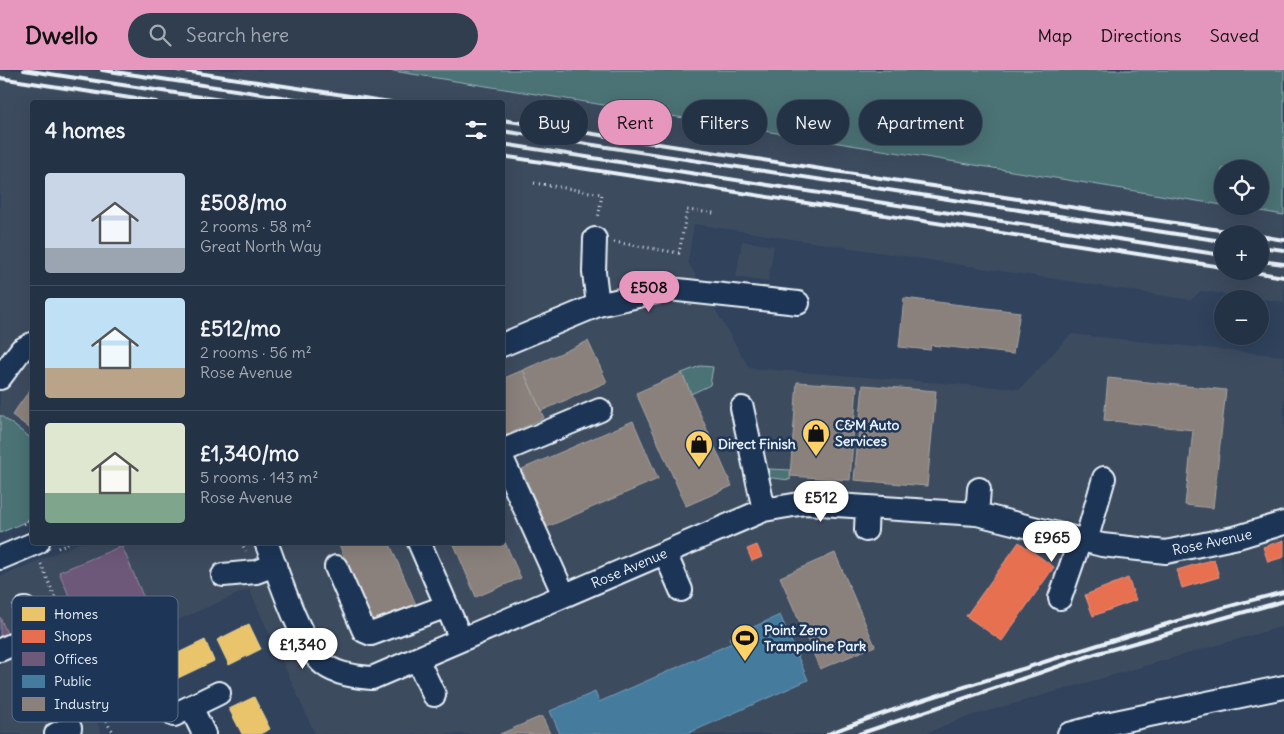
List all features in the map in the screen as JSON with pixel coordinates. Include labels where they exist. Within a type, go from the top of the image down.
[{"type":"street","points":[[596,239],[594,272],[598,305]]},
{"type":"street","points":[[505,343],[545,317],[670,289],[798,303]]},
{"type":"street","points":[[0,378],[22,350],[30,345]]},
{"type":"street","points":[[742,408],[764,510]]},
{"type":"street","points":[[505,451],[600,410]]},
{"type":"street","points":[[505,465],[564,596]]},
{"type":"street","points":[[1060,598],[1083,541],[1104,478]]},
{"type":"street","points":[[977,514],[979,489]]},
{"type":"street","name":"Rose Avenue","points":[[267,545],[306,641],[322,663],[356,678],[372,678],[764,510],[805,503],[977,514],[1083,541],[1166,552],[1238,538],[1284,523]]},
{"type":"street","points":[[866,530],[867,507]]},
{"type":"street","points":[[0,558],[32,545]]},
{"type":"street","points":[[420,545],[461,639]]},
{"type":"street","points":[[665,553],[681,590]]},
{"type":"street","points":[[223,575],[256,572],[275,565]]},
{"type":"street","points":[[336,567],[364,631],[371,634],[447,606]]},
{"type":"street","points":[[0,650],[12,645]]},
{"type":"street","points":[[417,659],[434,695]]},
{"type":"street","points":[[1070,734],[1106,724],[1284,687]]},
{"type":"street","points":[[204,734],[182,711],[219,693]]},
{"type":"path","points":[[534,183],[602,194],[596,239],[679,253],[688,210],[714,213]]},
{"type":"path","points":[[35,545],[56,596]]},
{"type":"path","points":[[243,545],[246,550]]},
{"type":"path","points":[[107,722],[115,734]]},
{"type":"shaded area","points":[[0,70],[387,70],[573,100],[520,100],[520,145],[588,145],[588,102],[598,104],[598,145],[672,145],[672,116],[682,118],[682,145],[767,145],[767,131],[777,133],[777,145],[849,145],[1214,204],[1214,215],[1269,215],[1269,213],[1284,215],[1284,302],[1269,300],[1269,290],[1214,290],[1214,293],[1201,291],[1191,300],[694,224],[688,262],[749,368],[1020,389],[1071,334],[1284,356],[1284,626],[960,719],[925,734],[315,734],[249,589],[178,620],[178,596],[12,596],[12,722],[97,722],[102,734],[0,734],[0,577],[74,545],[505,545],[505,100],[30,100],[30,438],[0,415]]},
{"type":"shaded area","points":[[742,241],[774,246],[768,282],[736,277]]},
{"type":"green space","points":[[387,70],[1284,70],[1284,215],[1269,212],[1269,160],[1214,160],[1214,204],[849,145],[849,100],[777,100],[777,133],[767,131],[767,100],[682,100],[682,118],[672,116],[672,100],[598,100],[598,104],[588,102],[588,100],[573,100]]},
{"type":"green space","points":[[700,366],[713,367],[710,385],[691,394],[682,373]]},
{"type":"green space","points":[[0,415],[30,438],[30,520],[0,533]]},
{"type":"green space","points":[[769,469],[791,470],[790,480],[772,478],[764,481]]},
{"type":"building: Homes","points":[[249,624],[261,649],[229,665],[217,640]]},
{"type":"building: Homes","points":[[205,640],[214,661],[178,678],[178,653]]},
{"type":"building: Homes","points":[[254,697],[270,729],[260,734],[242,734],[229,709]]},
{"type":"building: Shops","points":[[1284,540],[1284,557],[1268,562],[1263,547]]},
{"type":"building: Shops","points":[[1019,542],[1054,567],[1002,641],[966,616]]},
{"type":"building: Shops","points":[[757,545],[762,557],[752,561],[747,549]]},
{"type":"building: Shops","points":[[1214,559],[1219,577],[1182,588],[1177,570]]},
{"type":"building: Shops","points":[[1128,578],[1136,600],[1093,616],[1085,595]]},
{"type":"building: Offices","points":[[122,546],[143,596],[69,596],[59,572]]},
{"type":"building: Offices","points":[[0,617],[8,636],[0,640]]},
{"type":"building: Public","name":"Point Zero Trampoline Park","points":[[780,615],[808,680],[687,734],[560,734],[550,711],[595,692],[599,702],[732,643],[729,638]]},
{"type":"building: Industry","points":[[904,298],[1020,312],[1013,354],[931,345],[930,350],[899,347]]},
{"type":"building: Industry","points":[[588,341],[607,382],[541,411],[523,370]]},
{"type":"building: Industry","points":[[523,370],[544,418],[505,436],[505,378]]},
{"type":"building: Industry","points":[[682,373],[732,486],[686,506],[636,393]]},
{"type":"building: Industry","points":[[1108,378],[1226,390],[1213,508],[1185,505],[1193,430],[1104,420]]},
{"type":"building: Industry","points":[[797,382],[857,386],[850,480],[790,476]]},
{"type":"building: Industry","points":[[863,385],[936,391],[927,486],[854,480]]},
{"type":"building: Industry","points":[[30,390],[30,428],[12,415]]},
{"type":"building: Industry","points":[[633,421],[658,479],[547,527],[522,469]]},
{"type":"building: Industry","points":[[505,543],[521,578],[476,597],[454,545],[505,545]]},
{"type":"building: Industry","points":[[339,545],[390,545],[417,607],[373,626]]},
{"type":"building: Industry","points":[[835,553],[875,646],[820,669],[780,577]]},
{"type":"building: Industry","points":[[542,716],[550,734],[500,734]]},
{"type":"railway","points":[[24,70],[221,100]]},
{"type":"railway","points":[[102,70],[302,100]]},
{"type":"railway","points":[[178,70],[377,100]]},
{"type":"railway","points":[[0,78],[143,100]]},
{"type":"railway","points":[[505,120],[1214,229]]},
{"type":"railway","points":[[505,131],[1214,240]]},
{"type":"railway","points":[[505,144],[1214,254]]},
{"type":"railway","points":[[505,156],[1214,266]]},
{"type":"railway","points":[[1269,238],[1284,240]]},
{"type":"railway","points":[[1269,248],[1284,250]]},
{"type":"railway","points":[[1269,262],[1284,264]]},
{"type":"railway","points":[[1269,275],[1284,277]]},
{"type":"railway","points":[[828,734],[923,700],[1118,639],[1284,592]]},
{"type":"railway","points":[[859,734],[1095,654],[1284,601]]},
{"type":"place","name":"C&M Auto Services","points":[[816,457]]},
{"type":"place","name":"Direct Finish","points":[[699,468]]},
{"type":"place","name":"Point Zero Trampoline Park","points":[[745,662]]}]
